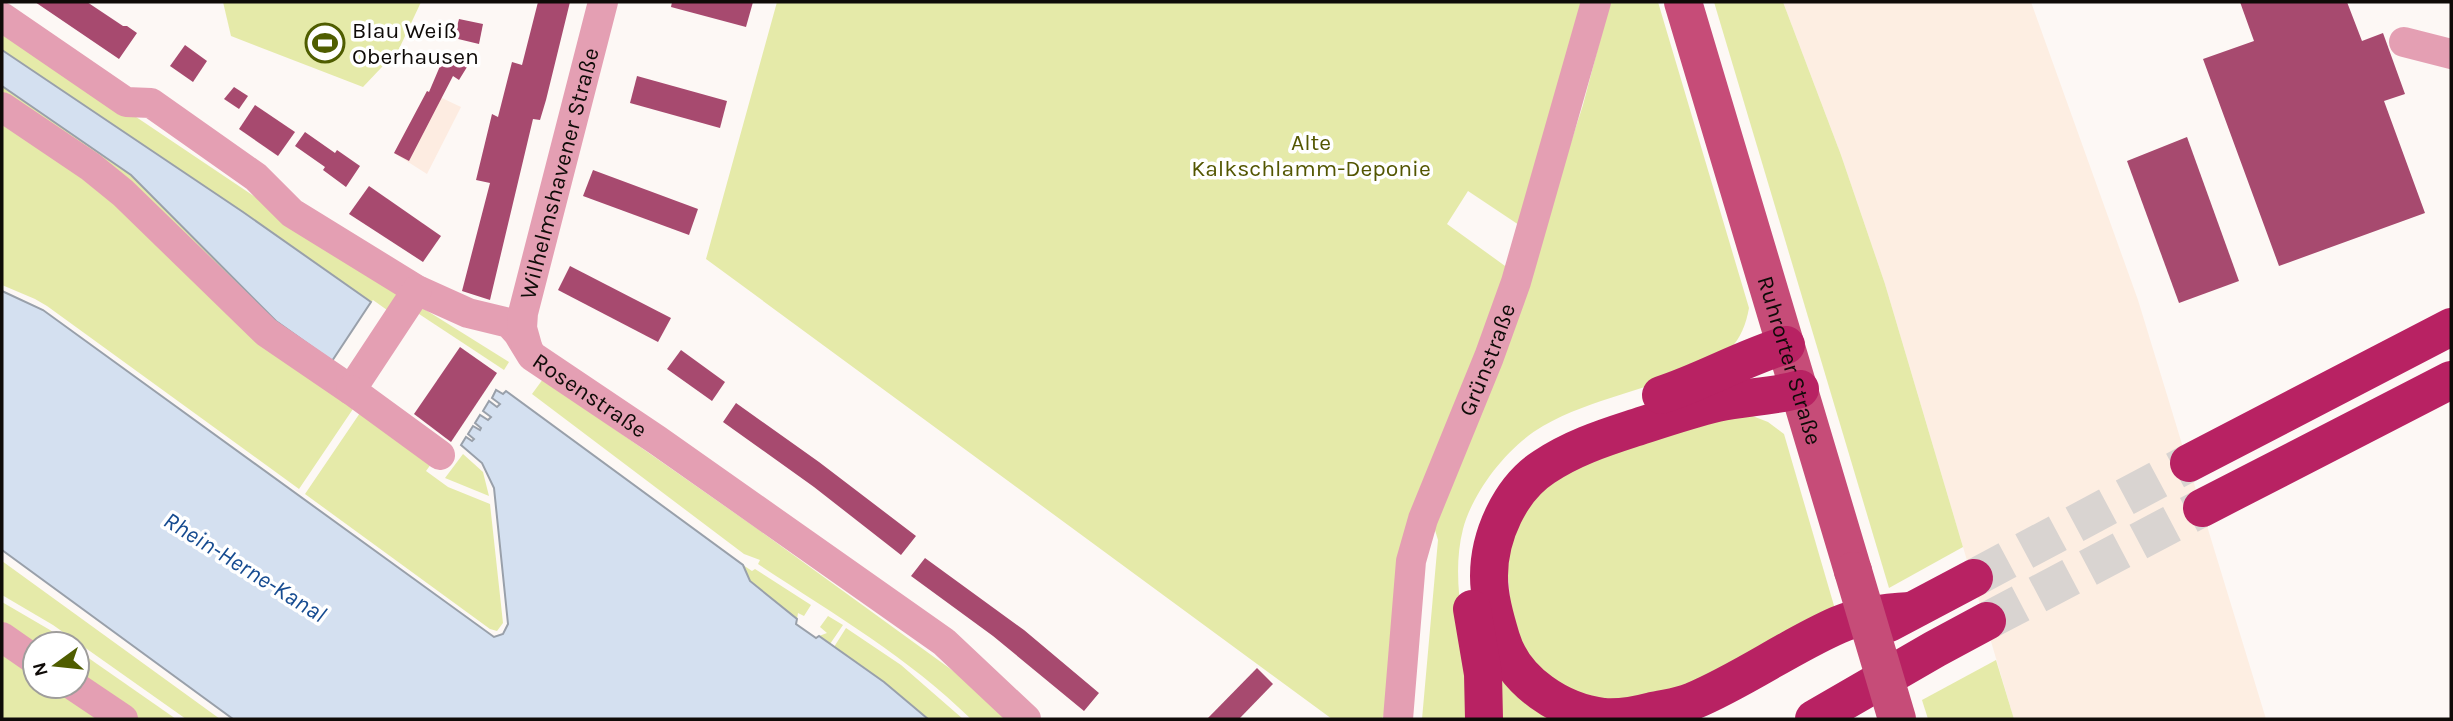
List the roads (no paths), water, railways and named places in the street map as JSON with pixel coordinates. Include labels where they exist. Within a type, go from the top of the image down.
[{"type":"highway","points":[[2189,463],[2451,327]]},
{"type":"highway","points":[[1484,719],[1483,674],[1468,585],[1468,559],[1480,513],[1498,479],[1521,456],[1547,437],[1591,418],[1712,377],[1764,352],[1786,345]]},
{"type":"highway","points":[[2202,508],[2451,380]]},
{"type":"highway","points":[[1800,389],[1777,396],[1720,403],[1675,414],[1578,447],[1542,468],[1523,484],[1509,505],[1494,541],[1489,575],[1492,609],[1503,647],[1515,667],[1532,685],[1560,704],[1582,713],[1608,717],[1642,714],[1691,702],[1840,624],[1893,612],[1910,611]]},
{"type":"highway","points":[[1715,719],[1910,611],[1974,579]]},
{"type":"highway","points":[[1814,719],[1987,621]]},
{"type":"main road","name":"Ruhrorter Straße","points":[[1683,2],[1897,719]]},
{"type":"street","name":"Wilhelmshavener Straße","points":[[527,346],[522,328],[523,313],[603,2]]},
{"type":"street","name":"Grünstraße","points":[[1398,719],[1414,546],[1516,282],[1596,2]]},
{"type":"street","name":"Rosenstraße","points":[[2,17],[126,102],[151,103],[256,177],[292,213],[417,290],[468,313],[509,323],[532,356],[657,440],[944,642],[1026,719]]},
{"type":"street","points":[[2404,41],[2451,54]]},
{"type":"street","points":[[2,107],[91,167],[123,193],[266,332],[440,456]]},
{"type":"street","points":[[351,390],[417,290]]},
{"type":"street","points":[[2,637],[21,650]]},
{"type":"street","points":[[91,697],[123,719]]},
{"type":"water","points":[[2,50],[243,212],[371,302],[332,361],[276,321],[131,175],[2,86]]},
{"type":"water","name":"Rhein-Herne-Kanal","points":[[2,291],[43,310],[494,637],[503,634],[508,624],[494,488],[482,463],[461,445],[466,437],[472,441],[474,439],[468,434],[473,426],[480,430],[475,423],[480,415],[488,420],[491,417],[483,411],[489,401],[497,407],[500,404],[492,398],[496,390],[503,394],[506,391],[743,565],[750,581],[797,619],[796,624],[816,638],[819,636],[884,682],[928,719],[233,719],[2,550]]},
{"type":"tunnel","points":[[1974,578],[2189,463]]},
{"type":"tunnel","points":[[1987,621],[2202,508]]},
{"type":"place","name":"Blau Weiß Oberhausen","points":[[325,43]]},
{"type":"park label","name":"Alte Kalkschlamm-Deponie","points":[[1311,155]]}]
